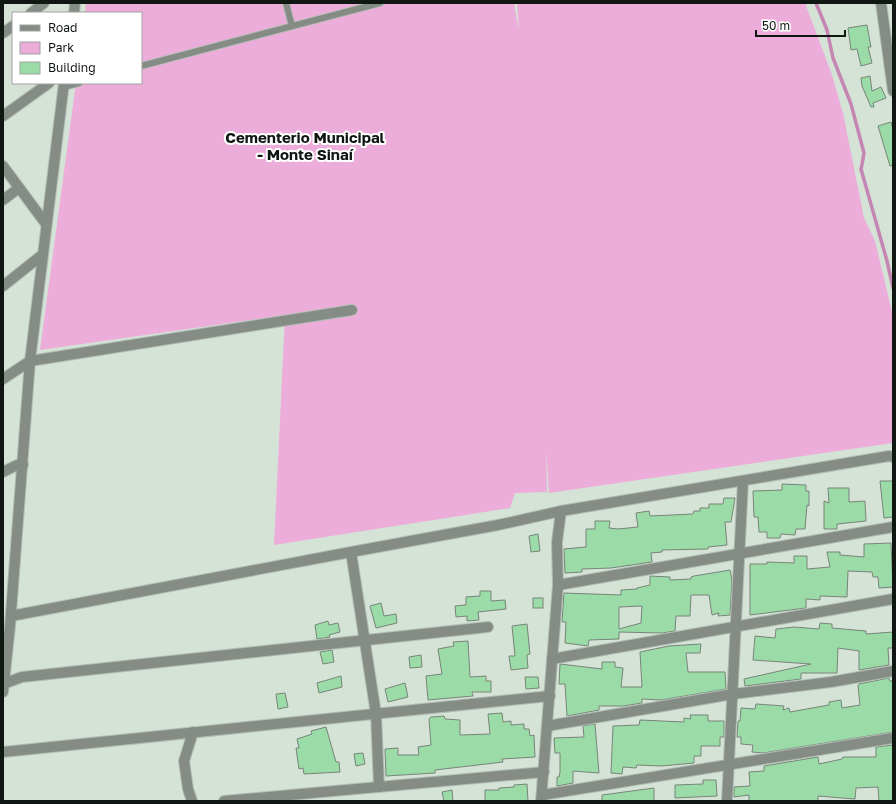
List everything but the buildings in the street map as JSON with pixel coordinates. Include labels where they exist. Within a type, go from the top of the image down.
[{"type":"street","points":[[32,12],[44,3]]},
{"type":"street","points":[[881,3],[893,92]]},
{"type":"street","points":[[3,33],[12,27]]},
{"type":"street","points":[[3,116],[48,84]]},
{"type":"street","points":[[64,85],[30,361],[11,616],[6,625],[3,686],[22,677],[488,627]]},
{"type":"street","points":[[3,166],[46,224]]},
{"type":"street","points":[[3,200],[19,188]]},
{"type":"street","points":[[3,286],[42,255]]},
{"type":"street","points":[[3,379],[30,361],[352,310]]},
{"type":"street","points":[[11,616],[498,525],[561,511],[890,456],[893,457]]},
{"type":"street","points":[[3,472],[17,465],[23,465]]},
{"type":"street","points":[[728,801],[743,481]]},
{"type":"street","points":[[561,511],[557,542],[558,585],[542,798],[893,738]]},
{"type":"street","points":[[558,585],[893,527]]},
{"type":"street","points":[[351,552],[376,714],[379,787]]},
{"type":"street","points":[[552,659],[893,599]]},
{"type":"street","points":[[547,726],[733,694],[832,682],[893,671]]},
{"type":"street","points":[[3,752],[550,696]]},
{"type":"street","points":[[192,801],[188,789],[184,761],[193,732]]},
{"type":"street","points":[[224,801],[544,772]]},
{"type":"lane","points":[[286,3],[292,26]]},
{"type":"lane","points":[[142,66],[380,3]]},
{"type":"green space","points":[[86,3],[514,3],[519,32],[517,3],[805,3],[831,72],[843,113],[864,218],[875,241],[893,316],[893,443],[549,493],[546,448],[547,492],[515,493],[510,508],[274,545],[285,315],[40,350],[76,84],[142,84],[142,12],[85,12]]},
{"type":"waterway","points":[[816,3],[827,30],[833,58],[851,104],[864,153],[861,170]]},
{"type":"waterway","points":[[861,169],[887,261],[893,288]]},
{"type":"district","name":"Cementerio Municipal - Monte Sinaí","points":[[305,146]]}]
